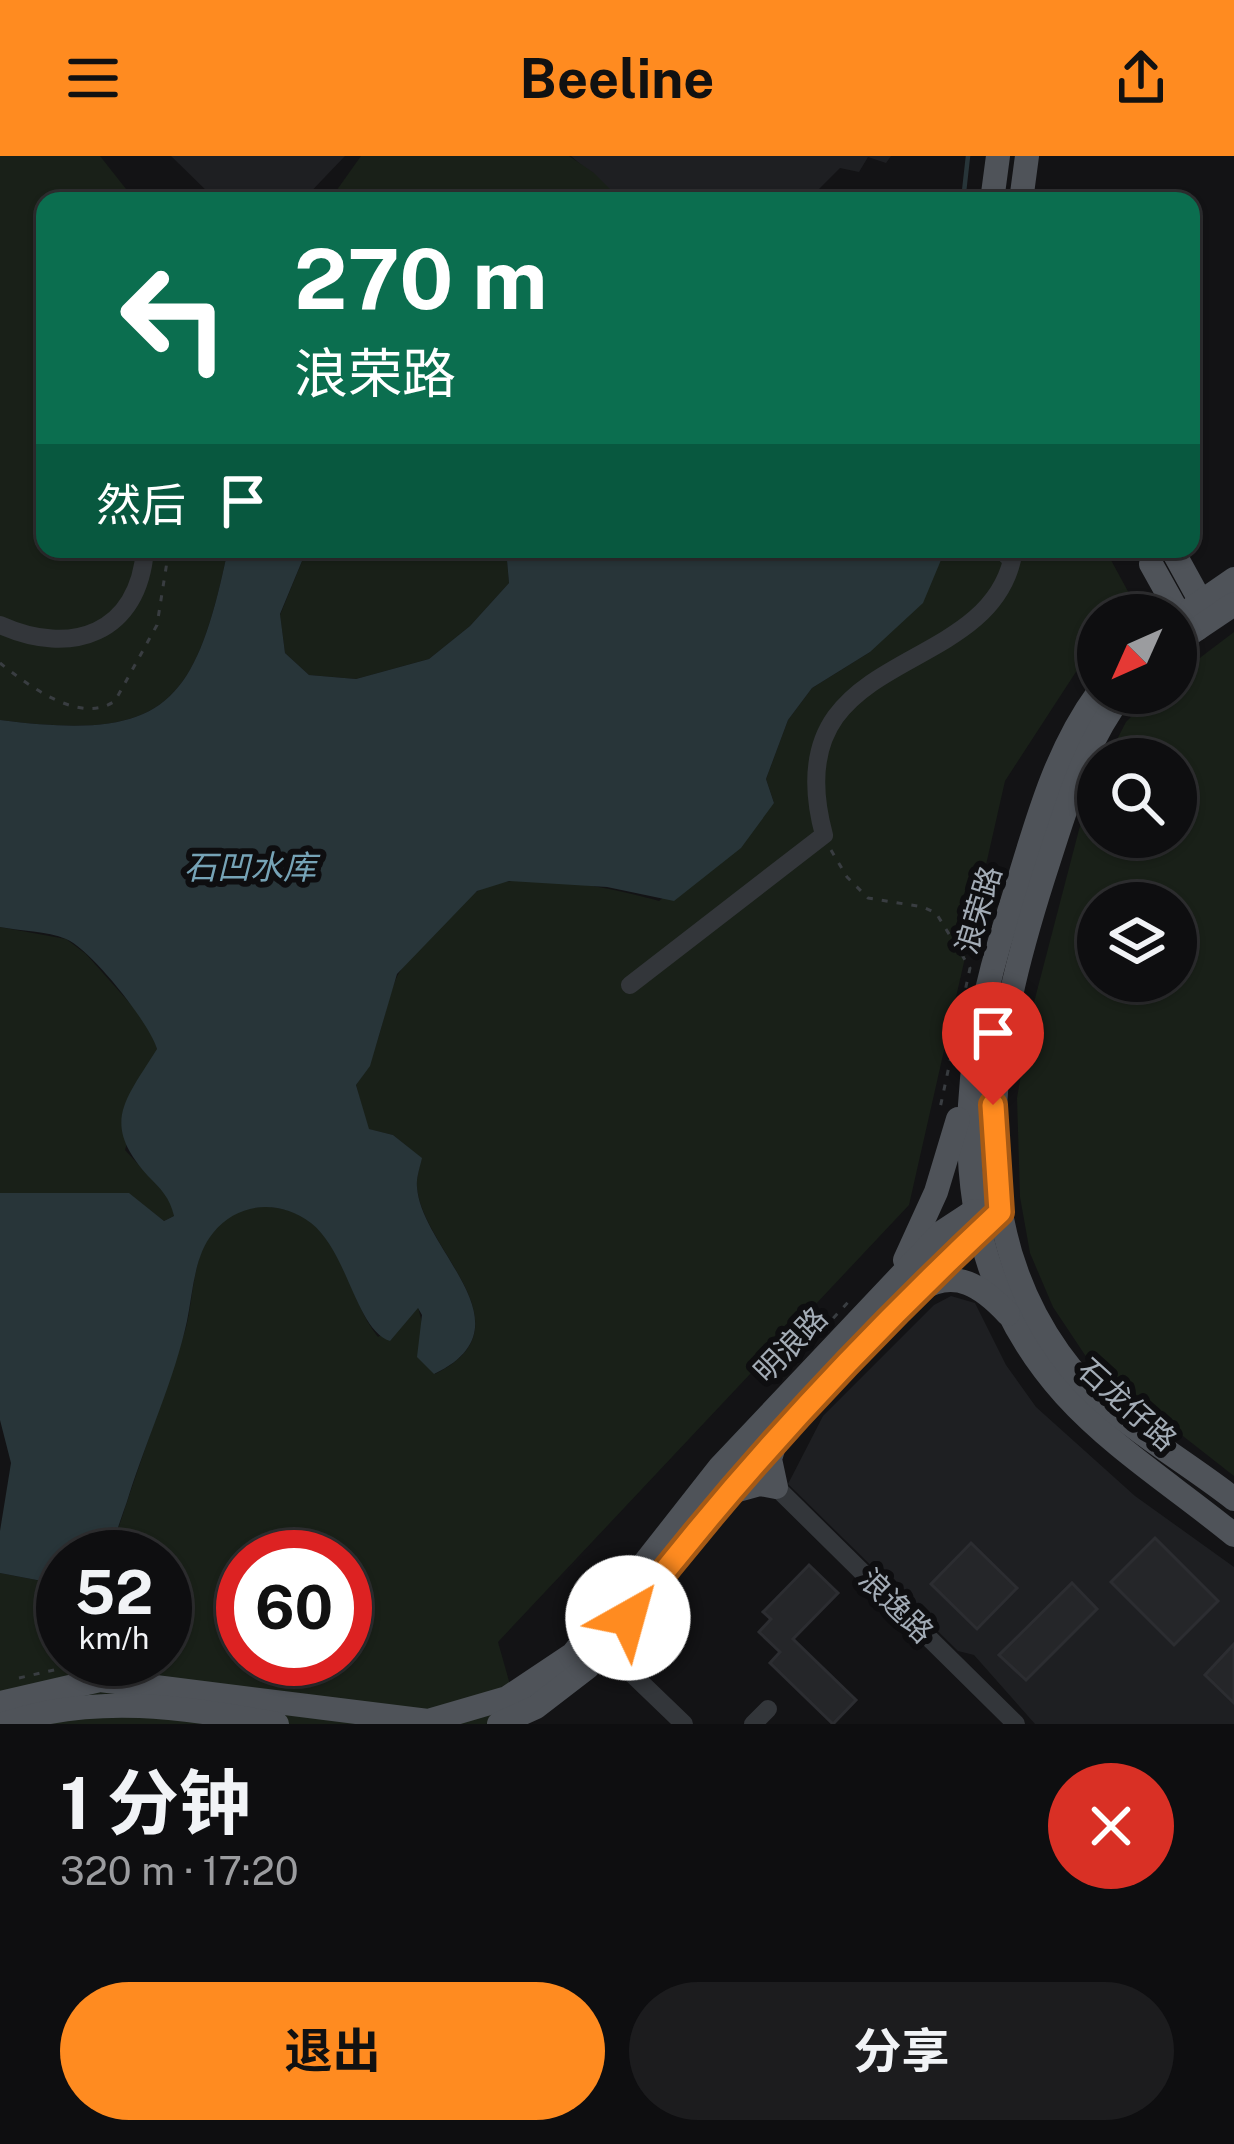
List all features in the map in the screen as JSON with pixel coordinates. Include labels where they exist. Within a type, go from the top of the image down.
[{"type":"main road","points":[[993,192],[998,156]]},
{"type":"main road","points":[[1022,192],[1027,156]]},
{"type":"main road","points":[[1172,594],[1162,558],[1194,594]]},
{"type":"main road","points":[[1197,607],[1234,579]]},
{"type":"main road","points":[[1197,597],[1201,602]]},
{"type":"main road","points":[[1197,620],[1234,604]]},
{"type":"main road","name":"浪荣路","points":[[985,1217],[968,1169],[969,1076],[996,954],[1053,777],[1084,714]]},
{"type":"main road","name":"浪荣路","points":[[985,1217],[993,1105],[1009,992],[1090,741],[1109,714]]},
{"type":"main road","points":[[885,1292],[908,1256],[936,1192],[969,1076]]},
{"type":"main road","name":"明浪路","points":[[4,1724],[80,1706],[145,1704],[428,1721],[507,1698],[545,1676],[600,1623],[720,1467],[942,1232],[985,1217]]},
{"type":"main road","name":"石龙仔路","points":[[985,1217],[1018,1325],[1064,1394],[1101,1430],[1234,1535]]},
{"type":"main road","name":"石龙仔路","points":[[985,1217],[1038,1318],[1076,1375],[1142,1433],[1234,1499]]},
{"type":"main road","points":[[885,1292],[944,1279],[970,1282],[1018,1325]]},
{"type":"main road","name":"明浪路","points":[[499,1724],[569,1684],[604,1648],[777,1438],[885,1292]]},
{"type":"main road","points":[[728,1494],[748,1486],[776,1487],[770,1459],[777,1438]]},
{"type":"main road","name":"明浪路","points":[[0,1703],[100,1680],[276,1715]]},
{"type":"street","points":[[0,626],[39,640],[70,641],[94,635],[127,604],[144,558]]},
{"type":"street","points":[[631,985],[824,835],[814,790],[816,760],[820,742],[838,714],[985,607],[1008,576],[1009,558]]},
{"type":"street","name":"浪逸路","points":[[776,1487],[1016,1724]]},
{"type":"street","points":[[604,1648],[684,1724]]},
{"type":"street","points":[[753,1724],[768,1709]]},
{"type":"path","points":[[0,663],[80,709],[104,709],[124,690],[158,625],[168,558]]},
{"type":"path","points":[[824,835],[848,877],[868,898],[936,913],[970,968],[937,1127]]},
{"type":"path","points":[[770,1385],[885,1292]]},
{"type":"path","points":[[16,1679],[36,1674]]},
{"type":"shaded area","points":[[0,156],[100,156],[132,192],[36,192],[36,558],[226,558],[202,646],[185,679],[163,702],[136,717],[100,724],[0,720]]},
{"type":"shaded area","points":[[171,156],[345,156],[311,192],[208,192]]},
{"type":"shaded area","points":[[361,156],[569,156],[613,192],[335,192]]},
{"type":"shaded area","points":[[571,156],[891,156],[886,163],[868,157],[859,172],[840,168],[816,192],[612,192]]},
{"type":"shaded area","points":[[303,558],[507,558],[509,583],[470,626],[429,659],[356,679],[309,675],[285,653],[280,615]]},
{"type":"shaded area","points":[[939,558],[1110,558],[1129,594],[1077,594],[1077,670],[1005,781],[909,1205],[498,1642],[521,1724],[0,1724],[0,1573],[36,1580],[36,1686],[192,1686],[192,1530],[118,1530],[185,1331],[200,1257],[221,1223],[257,1207],[297,1214],[333,1246],[378,1337],[418,1307],[435,1374],[463,1355],[474,1333],[474,1310],[423,1211],[417,1184],[421,1158],[393,1135],[368,1129],[356,1085],[370,1061],[395,981],[406,964],[463,902],[494,884],[566,882],[659,901],[774,803],[766,779],[788,720],[812,688],[870,652]]},
{"type":"shaded area","points":[[1234,632],[1234,1476],[1091,1364],[1053,1307],[1030,1253],[1020,1197],[1017,1098],[1032,1010],[1077,837],[1077,858],[1197,858],[1197,738],[1118,738],[1134,714],[1197,714],[1197,660]]},
{"type":"shaded area","points":[[0,927],[66,939],[86,954],[151,1027],[157,1049],[125,1150],[171,1200],[174,1216],[164,1221],[128,1193],[0,1193]]},
{"type":"shaded area","points":[[951,1296],[975,1303],[1006,1365],[1036,1407],[1135,1496],[1234,1567],[1234,1724],[1035,1724],[974,1655],[958,1651],[788,1484],[823,1416],[934,1305]]},
{"type":"water","name":"石凹水库","points":[[226,558],[303,558],[280,614],[285,653],[309,675],[356,679],[429,659],[470,626],[509,583],[507,558],[941,560],[923,603],[870,652],[812,688],[788,720],[766,779],[774,803],[741,848],[674,901],[607,887],[509,881],[477,891],[397,974],[370,1066],[356,1085],[369,1129],[393,1135],[422,1158],[417,1184],[423,1211],[474,1310],[474,1333],[462,1355],[434,1374],[417,1357],[422,1315],[418,1308],[390,1341],[378,1334],[324,1236],[299,1215],[259,1207],[234,1215],[213,1233],[202,1252],[182,1342],[118,1530],[36,1530],[36,1580],[0,1573],[0,1531],[11,1463],[0,1420],[0,1193],[129,1193],[164,1221],[174,1216],[164,1194],[134,1158],[121,1126],[127,1098],[157,1049],[143,1023],[119,989],[77,946],[50,934],[0,927],[0,720],[56,725],[136,717],[163,702],[185,679],[202,646]]},
{"type":"building","points":[[1155,1538],[1218,1601],[1174,1645],[1111,1582]]},
{"type":"building","points":[[971,1543],[1017,1588],[977,1629],[931,1584]]},
{"type":"building","points":[[809,1565],[838,1593],[793,1639],[856,1700],[833,1724],[770,1663],[780,1652],[759,1632],[771,1619],[763,1612]]},
{"type":"building","points":[[1072,1583],[1097,1609],[1026,1680],[999,1655]]},
{"type":"building","points":[[1234,1644],[1234,1703],[1205,1675]]},
{"type":"waterway","points":[[964,192],[968,156]]},
{"type":"route","points":[[628,1618],[753,1463],[930,1276],[1000,1212],[993,1105]]}]
